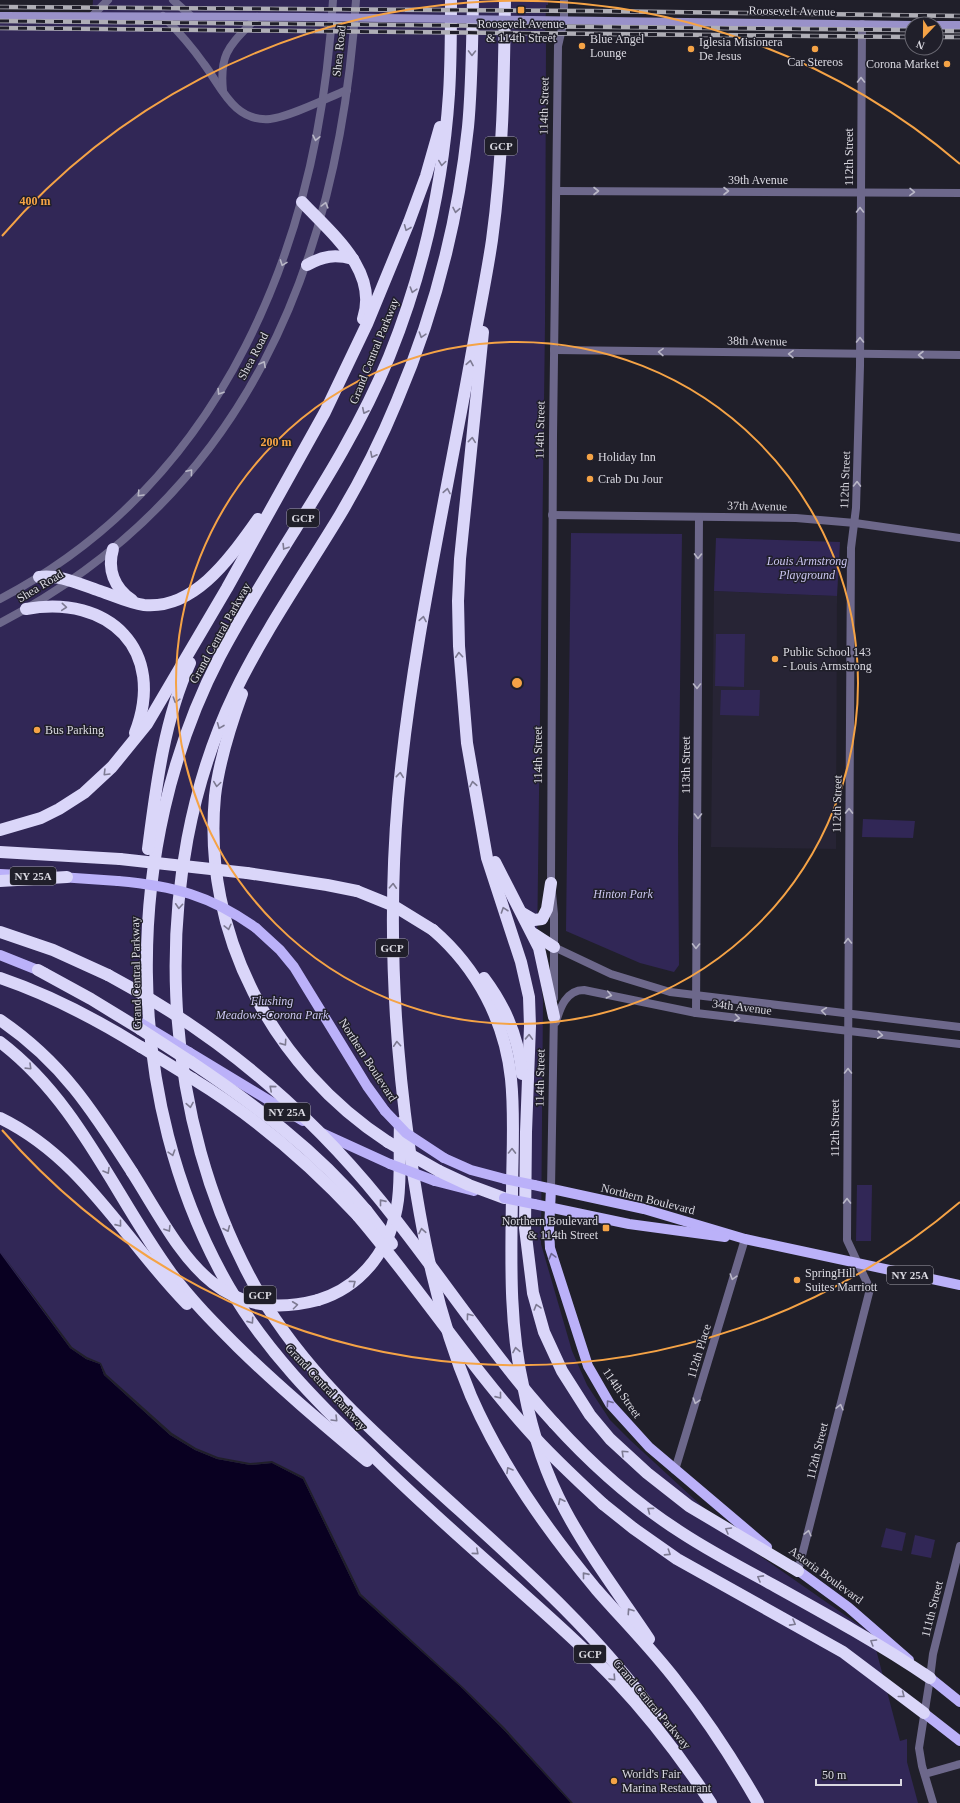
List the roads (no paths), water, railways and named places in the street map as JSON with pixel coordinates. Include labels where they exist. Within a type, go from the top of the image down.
[{"type":"highway","name":"Grand Central Parkway","points":[[451,0],[450,69],[443,151],[433,213],[416,280],[391,351],[369,402],[347,445],[222,653],[201,697],[179,756],[167,796],[155,856],[149,920],[148,962],[150,1024],[154,1064],[166,1128],[183,1188],[217,1265],[249,1319],[297,1379],[362,1446],[447,1526],[556,1622],[613,1678],[667,1741],[712,1803]]},
{"type":"highway","name":"Grand Central Parkway","points":[[473,0],[471,85],[463,168],[447,249],[427,322],[398,400],[369,462],[339,517],[262,640],[233,696],[210,754],[188,835],[180,897],[177,966],[182,1055],[193,1125],[217,1205],[238,1253],[262,1297],[285,1334],[314,1371],[357,1417],[476,1526],[595,1641],[648,1704],[694,1772],[712,1803]]},
{"type":"highway","name":"GCP","points":[[505,0],[501,137],[492,240],[418,650],[403,752],[396,828],[392,918],[393,980],[400,1083],[421,1231],[434,1287],[449,1334],[473,1399],[512,1474],[547,1527],[598,1591],[675,1679],[715,1733],[758,1803]]},
{"type":"highway","points":[[0,830],[30,822],[65,805],[95,783],[122,755],[147,724],[227,588],[297,462],[339,384],[377,302],[426,176],[439,131],[450,69]]},
{"type":"highway","points":[[302,202],[353,259],[364,279],[367,306],[339,384]]},
{"type":"highway","points":[[492,240],[460,559],[458,607],[459,646],[466,738],[482,828],[491,871],[522,962],[527,984],[530,1026],[526,1132],[525,1228],[531,1282],[546,1337],[562,1371],[577,1397],[610,1439],[658,1483],[699,1513],[798,1571]]},
{"type":"highway","points":[[307,265],[328,256],[341,256],[353,259]]},
{"type":"highway","points":[[39,577],[52,577],[71,581],[144,605],[165,603],[182,597],[198,588],[217,571],[243,540],[297,462]]},
{"type":"highway","points":[[113,549],[110,565],[116,584],[126,596],[144,605]]},
{"type":"highway","points":[[148,962],[144,920],[146,875],[150,835],[164,745],[183,680],[227,588]]},
{"type":"highway","points":[[26,609],[57,607],[89,612],[100,616],[115,627],[131,645],[143,672],[144,696],[138,725],[122,755]]},
{"type":"highway","points":[[262,640],[230,728],[216,788],[214,815],[215,856],[221,896],[229,933],[252,991],[286,1047],[328,1095],[358,1120],[437,1176],[469,1185],[504,1198]]},
{"type":"highway","points":[[482,828],[498,869],[530,930],[540,953],[554,1017]]},
{"type":"highway","points":[[0,852],[120,859],[247,873],[357,891],[394,906],[433,930],[455,947],[478,970],[492,988],[506,1014],[514,1036],[522,1070],[526,1132]]},
{"type":"highway","points":[[0,881],[67,877]]},
{"type":"highway","points":[[518,907],[530,919],[536,921],[542,919],[547,909],[551,883]]},
{"type":"highway","points":[[433,930],[459,955],[482,989],[497,1020],[509,1061],[512,1102],[511,1264],[513,1323],[523,1389],[537,1440],[552,1482],[565,1510],[675,1679]]},
{"type":"highway","points":[[530,930],[554,948]]},
{"type":"highway","points":[[0,932],[53,950],[108,975],[164,1007],[215,1042],[279,1094],[324,1137],[389,1210],[510,1371],[554,1423],[588,1458],[620,1487],[682,1533],[859,1634],[930,1678]]},
{"type":"highway","points":[[38,970],[140,1026],[190,1057],[285,1130],[325,1165],[450,1332],[528,1430],[556,1461],[603,1504],[633,1528],[677,1559],[843,1652],[924,1713]]},
{"type":"highway","points":[[0,978],[40,993],[78,1010],[193,1079],[236,1107],[287,1146],[362,1213]]},
{"type":"highway","points":[[0,1020],[38,1049],[70,1082],[90,1107],[186,1257],[199,1272],[216,1286],[237,1297],[266,1304],[294,1305],[318,1300],[347,1287],[366,1272],[379,1253],[391,1228],[399,1192],[400,1083]]},
{"type":"highway","points":[[0,1042],[38,1075],[67,1109],[95,1151],[150,1242],[178,1281],[222,1330],[276,1382]]},
{"type":"highway","points":[[0,1118],[35,1138],[71,1167],[180,1297],[324,1425],[447,1526]]},
{"type":"main road","name":"Roosevelt Avenue","points":[[0,16],[311,17],[904,25]]},
{"type":"main road","points":[[944,25],[960,25]]},
{"type":"main road","name":"Northern Boulevard","points":[[0,874],[67,877],[161,885],[197,895],[230,910],[256,928],[280,950],[294,967],[367,1086],[385,1111],[406,1132],[444,1158],[472,1170],[505,1179],[644,1209],[745,1240]]},
{"type":"main road","points":[[0,955],[38,970]]},
{"type":"main road","name":"NY 25A","points":[[190,1057],[329,1136],[390,1164],[437,1176]]},
{"type":"main road","name":"114th Street","points":[[552,1189],[549,1235],[551,1254],[590,1372],[601,1391],[622,1419],[649,1447],[675,1470]]},
{"type":"main road","name":"Northern Boulevard","points":[[504,1198],[648,1227],[745,1240],[960,1285]]},
{"type":"main road","name":"Astoria Boulevard","points":[[675,1470],[739,1525],[798,1571],[863,1618],[930,1678],[960,1702]]},
{"type":"main road","points":[[924,1713],[960,1741]]},
{"type":"street","points":[[92,16],[108,0]]},
{"type":"street","points":[[173,0],[191,16]]},
{"type":"street","name":"Shea Road","points":[[0,599],[39,577],[92,539],[125,509],[163,468],[206,413],[228,378],[258,322],[283,263],[302,202],[323,99],[334,0]]},
{"type":"street","name":"Shea Road","points":[[0,623],[71,581],[136,530],[166,500],[205,452],[230,418],[253,382],[273,345],[307,265],[320,221],[339,144],[347,90],[356,0]]},
{"type":"street","name":"114th Street","points":[[552,1189],[554,914],[551,883],[552,515],[558,46],[564,20],[564,0]]},
{"type":"street","points":[[163,16],[181,35],[204,64],[223,94],[240,111],[247,115],[264,119],[279,117],[347,90]]},
{"type":"street","points":[[223,94],[221,71],[225,57],[232,45],[257,17]]},
{"type":"street","name":"112th Street","points":[[798,1571],[870,1289],[847,1240],[852,548],[855,523],[860,355],[862,24]]},
{"type":"street","name":"39th Avenue","points":[[557,191],[960,193]]},
{"type":"street","name":"38th Avenue","points":[[554,350],[860,355],[960,355]]},
{"type":"street","name":"37th Avenue","points":[[552,515],[796,518],[855,523],[960,538]]},
{"type":"street","name":"113th Street","points":[[696,1013],[699,517]]},
{"type":"street","name":"34th Avenue","points":[[554,948],[629,980],[670,992],[960,1027]]},
{"type":"street","name":"34th Avenue","points":[[554,1036],[563,1003],[569,995],[579,990],[587,990],[696,1013],[960,1044]]},
{"type":"street","name":"112th Place","points":[[675,1470],[745,1240]]},
{"type":"street","name":"111th Street","points":[[933,1803],[920,1754],[919,1740],[933,1654],[960,1546]]},
{"type":"street","points":[[925,1774],[960,1764]]},
{"type":"railway","points":[[0,7],[591,11],[960,16]]},
{"type":"railway","points":[[0,21],[904,30]]},
{"type":"railway","points":[[0,28],[904,37]]},
{"type":"railway","points":[[944,31],[960,31]]},
{"type":"railway","points":[[944,37],[960,37]]},
{"type":"place","name":"Roosevelt Avenue & 114th Street","points":[[521,10]]},
{"type":"place","name":"Blue Angel Lounge","points":[[582,46]]},
{"type":"place","name":"Iglesia Misionera De Jesus","points":[[691,49]]},
{"type":"place","name":"Car Stereos","points":[[815,49]]},
{"type":"place","name":"Corona Market","points":[[947,64]]},
{"type":"place","name":"Holiday Inn","points":[[590,457]]},
{"type":"place","name":"Crab Du Jour","points":[[590,479]]},
{"type":"place","name":"Public School 143 - Louis Armstrong","points":[[775,659]]},
{"type":"place","name":"Bus Parking","points":[[37,730]]},
{"type":"place","name":"Northern Boulevard & 114th Street","points":[[606,1228]]},
{"type":"place","name":"SpringHill Suites Marriott","points":[[797,1280]]},
{"type":"place","name":"World's Fair Marina Restaurant","points":[[614,1781]]},
{"type":"park label","name":"Louis Armstrong Playground","points":[[807,568]]},
{"type":"park label","name":"Hinton Park","points":[[623,894]]},
{"type":"park label","name":"Flushing Meadows-Corona Park","points":[[272,1008]]}]
